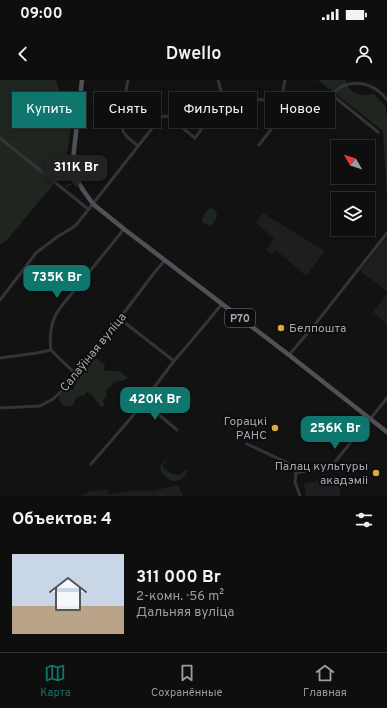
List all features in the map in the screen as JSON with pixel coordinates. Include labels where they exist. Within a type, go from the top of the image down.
[{"type":"main road","name":"Р70","points":[[82,80],[73,159],[77,180],[93,204],[387,432]]},
{"type":"street","points":[[128,80],[124,106],[123,131],[125,135],[138,146]]},
{"type":"street","points":[[218,80],[221,92]]},
{"type":"street","points":[[283,92],[285,80]]},
{"type":"street","points":[[334,92],[345,85],[363,83],[378,89],[387,100]]},
{"type":"street","points":[[335,97],[378,132]]},
{"type":"street","points":[[0,300],[36,254],[56,237],[72,228],[88,210],[160,118],[166,116],[169,117]]},
{"type":"street","points":[[183,128],[195,138],[203,128]]},
{"type":"street","points":[[259,145],[272,128]]},
{"type":"street","points":[[0,138],[88,210]]},
{"type":"street","points":[[77,375],[51,350],[51,330],[53,320],[56,314],[124,229]]},
{"type":"street","points":[[289,355],[387,233]]},
{"type":"street","name":"Салаўіная вуліца","points":[[0,408],[40,406],[53,399],[77,375],[164,260]]},
{"type":"street","points":[[91,464],[131,418],[174,361],[222,304]]},
{"type":"street","points":[[120,319],[174,361]]},
{"type":"street","points":[[0,358],[51,350]]},
{"type":"street","points":[[296,473],[333,465],[354,438],[371,420],[387,398]]},
{"type":"street","points":[[143,401],[178,430]]},
{"type":"street","points":[[247,444],[288,463],[294,468],[296,473],[295,482],[300,496]]},
{"type":"shaded area","points":[[0,80],[56,80],[60,92],[12,92],[12,128],[71,128],[64,174],[51,187],[7,240],[0,245]]},
{"type":"shaded area","points":[[318,80],[346,80],[348,88],[353,92],[363,95],[374,94],[386,107],[387,199],[383,131]]},
{"type":"shaded area","points":[[211,208],[215,210],[217,217],[213,223],[208,225],[202,222],[202,220],[206,212]]},
{"type":"shaded area","points":[[263,213],[325,251],[306,276],[276,250],[272,255],[266,250],[274,239],[256,222]]},
{"type":"shaded area","points":[[387,236],[387,291],[360,271]]},
{"type":"shaded area","points":[[387,294],[387,325],[373,312]]},
{"type":"shaded area","points":[[93,357],[105,365],[104,369],[106,371],[119,371],[128,378],[115,382],[106,390],[107,395],[103,400],[104,406],[101,407],[91,394],[87,392],[83,396],[76,398],[73,405],[70,407],[63,405],[59,400],[60,395],[68,388],[71,390],[74,389],[76,380]]},
{"type":"shaded area","points":[[166,460],[167,462],[162,465],[165,470],[170,473],[181,475],[183,471],[187,471],[181,480],[172,480],[164,476],[160,466]]},
{"type":"shaded area","points":[[337,476],[341,496],[306,496],[304,484]]},
{"type":"shaded area","points":[[178,485],[183,496],[82,496],[87,492],[107,489],[108,494],[139,490],[152,491]]},
{"type":"waterway","points":[[66,187],[72,184]]},
{"type":"place","name":"Белпошта","points":[[281,328]]},
{"type":"place","name":"Горацкі РАНС","points":[[275,428]]},
{"type":"place","name":"Палац культуры акадэміі","points":[[376,473]]}]
